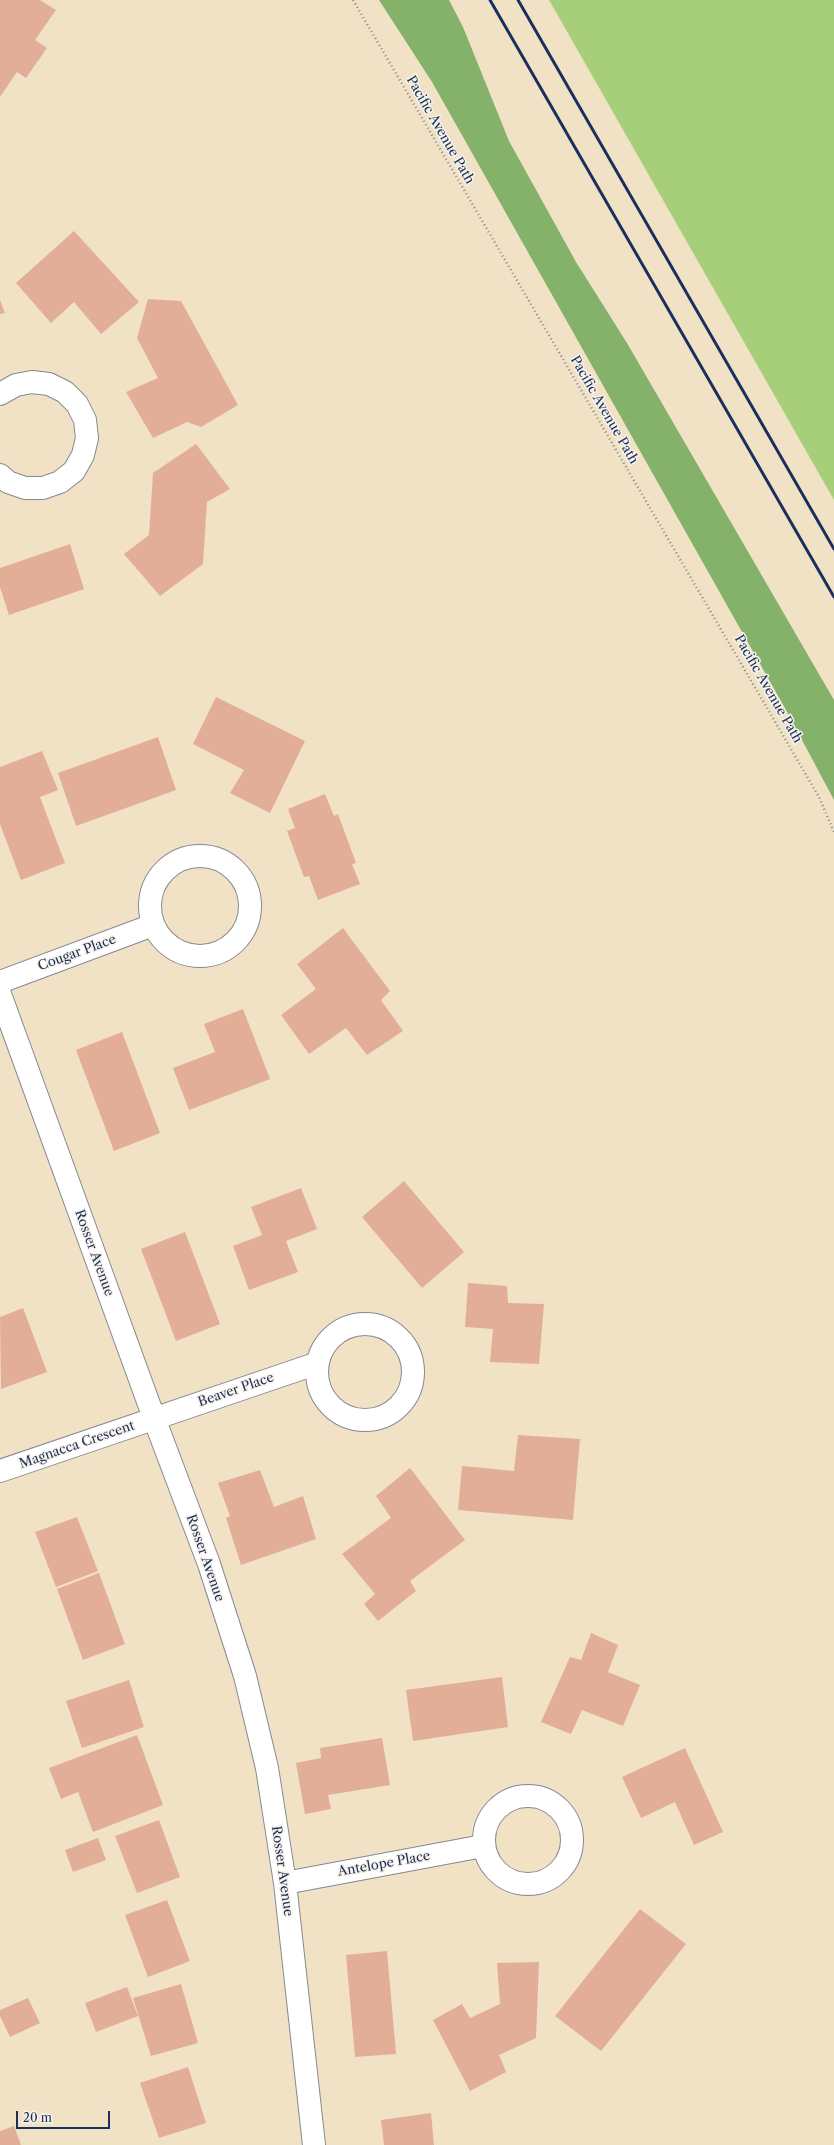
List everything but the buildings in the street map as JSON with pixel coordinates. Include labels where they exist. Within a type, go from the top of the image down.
[{"type":"street","points":[[0,394],[16,385],[32,382],[49,384],[65,392],[77,404],[84,420],[87,438],[83,455],[74,471],[60,482],[43,488],[25,488],[8,482],[0,475]]},
{"type":"street","points":[[200,856],[220,860],[230,866],[241,878],[248,892],[250,908],[247,924],[238,939],[225,950],[214,954],[192,956],[175,950],[162,939],[153,925],[150,909],[151,892],[158,878],[169,866],[183,858],[200,856]]},
{"type":"street","name":"Cougar Place","points":[[1,995],[153,925]]},
{"type":"street","name":"Rosser Avenue","points":[[1,995],[154,1418],[209,1564],[245,1676],[267,1768],[285,1883],[314,2145]]},
{"type":"street","points":[[362,1324],[377,1325],[392,1332],[403,1342],[411,1356],[414,1372],[411,1387],[403,1401],[392,1412],[377,1418],[361,1420],[346,1416],[332,1407],[323,1394],[318,1379],[318,1363],[323,1348],[333,1336],[346,1328],[362,1324]]},
{"type":"street","name":"Beaver Place","points":[[154,1418],[318,1363]]},
{"type":"street","name":"Magnacca Crescent","points":[[0,1471],[154,1418]]},
{"type":"street","points":[[530,1796],[545,1799],[558,1807],[567,1820],[572,1834],[572,1850],[567,1863],[558,1874],[546,1881],[533,1885],[519,1884],[501,1875],[487,1859],[484,1846],[484,1830],[490,1816],[501,1805],[514,1798],[530,1796]]},
{"type":"street","name":"Antelope Place","points":[[285,1883],[484,1846]]},
{"type":"path","name":"Pacific Avenue Path","points":[[352,0],[819,797],[834,832]]},
{"type":"green space","points":[[379,0],[449,0],[463,27],[509,141],[576,262],[627,343],[834,700],[834,800],[786,710],[432,82]]},
{"type":"green space","points":[[549,0],[834,0],[834,500]]},
{"type":"railway","points":[[490,0],[834,597]]},
{"type":"railway","points":[[518,0],[834,549]]}]
